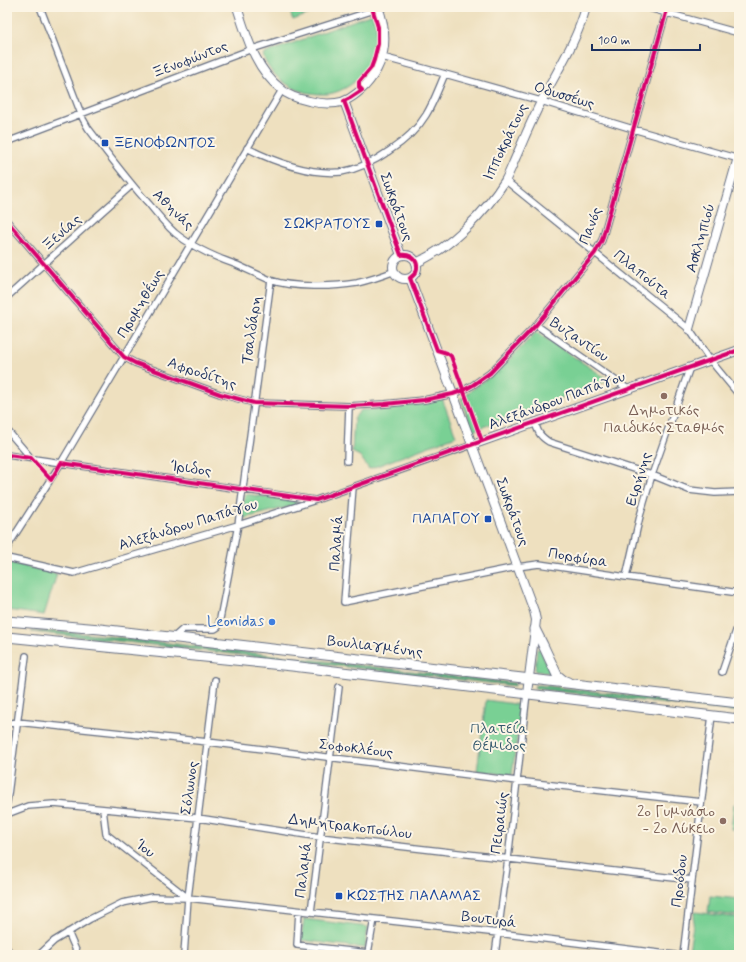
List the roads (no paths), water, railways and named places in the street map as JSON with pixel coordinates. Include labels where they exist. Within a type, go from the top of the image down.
[{"type":"main road","name":"Βουλιαγμένης","points":[[7,621],[92,629],[739,702]]},
{"type":"main road","points":[[535,629],[544,645],[556,675],[562,680],[571,683]]},
{"type":"main road","name":"Βουλιαγμένης","points":[[7,637],[527,693],[739,719]]},
{"type":"street","name":"Αθηνάς","points":[[40,7],[81,114],[88,128],[132,185],[176,233],[191,244],[227,262],[271,280],[284,283],[302,286],[339,285],[372,279],[395,271]]},
{"type":"street","points":[[237,7],[257,62],[263,71],[282,90],[299,99],[313,102],[336,103],[344,101],[356,94],[370,80],[377,69],[384,47],[384,32],[380,8]]},
{"type":"street","name":"Ιπποκράτους","points":[[416,262],[432,254],[469,226],[482,212],[505,180],[541,101],[574,41],[586,7]]},
{"type":"street","points":[[645,7],[739,33]]},
{"type":"street","name":"Ξενοφώντος","points":[[7,142],[252,49],[380,8]]},
{"type":"street","name":"Πανός","points":[[453,394],[473,385],[490,373],[536,325],[595,253],[602,240],[666,13]]},
{"type":"street","name":"Οδυσσέως","points":[[382,57],[541,101],[633,130],[739,157]]},
{"type":"street","points":[[247,148],[263,157],[278,162],[320,172],[341,172],[355,169],[381,157],[411,135],[426,116],[445,74]]},
{"type":"street","name":"Προμηθέως","points":[[7,549],[61,463],[282,90]]},
{"type":"street","name":"Σωκράτους","points":[[344,101],[401,256]]},
{"type":"street","name":"Ασκληπιού","points":[[689,329],[739,157]]},
{"type":"street","name":"Πλαπούτα","points":[[505,180],[689,329],[710,360],[739,395]]},
{"type":"street","name":"Ξενίας","points":[[7,297],[132,185]]},
{"type":"street","name":"Αφροδίτης","points":[[7,220],[44,265],[124,356],[135,364],[213,392],[254,403],[350,406],[424,400],[453,394]]},
{"type":"street","name":"Σωκράτους","points":[[395,271],[394,262],[401,256],[405,255],[412,257],[416,262]]},
{"type":"street","points":[[395,271],[401,278],[410,278],[417,270],[416,262]]},
{"type":"street","name":"Σωκράτους","points":[[410,278],[534,611],[536,620],[527,693]]},
{"type":"street","name":"Τσαλδάρη","points":[[238,525],[271,280]]},
{"type":"street","name":"Βυζαντίου","points":[[536,325],[628,389]]},
{"type":"street","name":"Αλεξάνδρου Παπάγου","points":[[7,558],[74,573],[238,525],[316,500],[739,350]]},
{"type":"street","name":"Ειρήνης","points":[[626,577],[640,516],[652,475],[690,367]]},
{"type":"street","points":[[347,461],[350,406]]},
{"type":"street","points":[[535,422],[538,432],[549,442],[652,475],[689,490],[716,493],[739,492]]},
{"type":"street","points":[[7,430],[31,458]]},
{"type":"street","name":"Ίριδος","points":[[7,455],[316,500]]},
{"type":"street","name":"Παλαμά","points":[[344,602],[353,487]]},
{"type":"street","points":[[173,638],[183,629],[215,629],[218,627],[238,525]]},
{"type":"street","name":"Πορφύρα","points":[[344,602],[517,567],[539,564],[739,593]]},
{"type":"street","points":[[722,672],[739,622]]},
{"type":"street","points":[[7,802],[26,656]]},
{"type":"street","name":"Σόλωνος","points":[[184,955],[188,898],[215,680]]},
{"type":"street","name":"Παλαμά","points":[[311,912],[339,687]]},
{"type":"street","name":"Πειραιώς","points":[[495,955],[508,859],[527,693]]},
{"type":"street","name":"Προόδου","points":[[683,955],[712,716]]},
{"type":"street","name":"Σοφοκλέους","points":[[7,724],[17,722],[208,742],[517,781],[701,802]]},
{"type":"street","name":"Δημητρακοπούλου","points":[[7,814],[28,806],[54,804],[198,818],[320,836],[692,880]]},
{"type":"street","name":"Ίου","points":[[103,809],[106,834],[188,898]]},
{"type":"street","name":"Βουτυρά","points":[[39,955],[54,941],[90,919],[122,903],[152,897],[188,898],[498,933],[675,955]]},
{"type":"street","points":[[299,911],[296,945],[369,954],[374,919]]},
{"type":"street","points":[[68,932],[78,955]]},
{"type":"street","points":[[7,950],[9,955]]},
{"type":"place","name":"ΞΕΝΟΦΩΝΤΟΣ","points":[[105,143]]},
{"type":"place","name":"ΣΩΚΡΑΤΟΥΣ","points":[[379,224]]},
{"type":"place","name":"Δημοτικός Παιδικός Σταθμός","points":[[664,396]]},
{"type":"place","name":"ΠΑΠΑΓΟΥ","points":[[488,519]]},
{"type":"place","name":"Leonidas","points":[[272,622]]},
{"type":"place","name":"2ο Γυμνάσιο - 2ο Λύκειο","points":[[723,821]]},
{"type":"place","name":"ΚΩΣΤΗΣ ΠΑΛΑΜΑΣ","points":[[339,896]]},
{"type":"park label","name":"Πλατεία Θέμιδος","points":[[499,738]]}]
